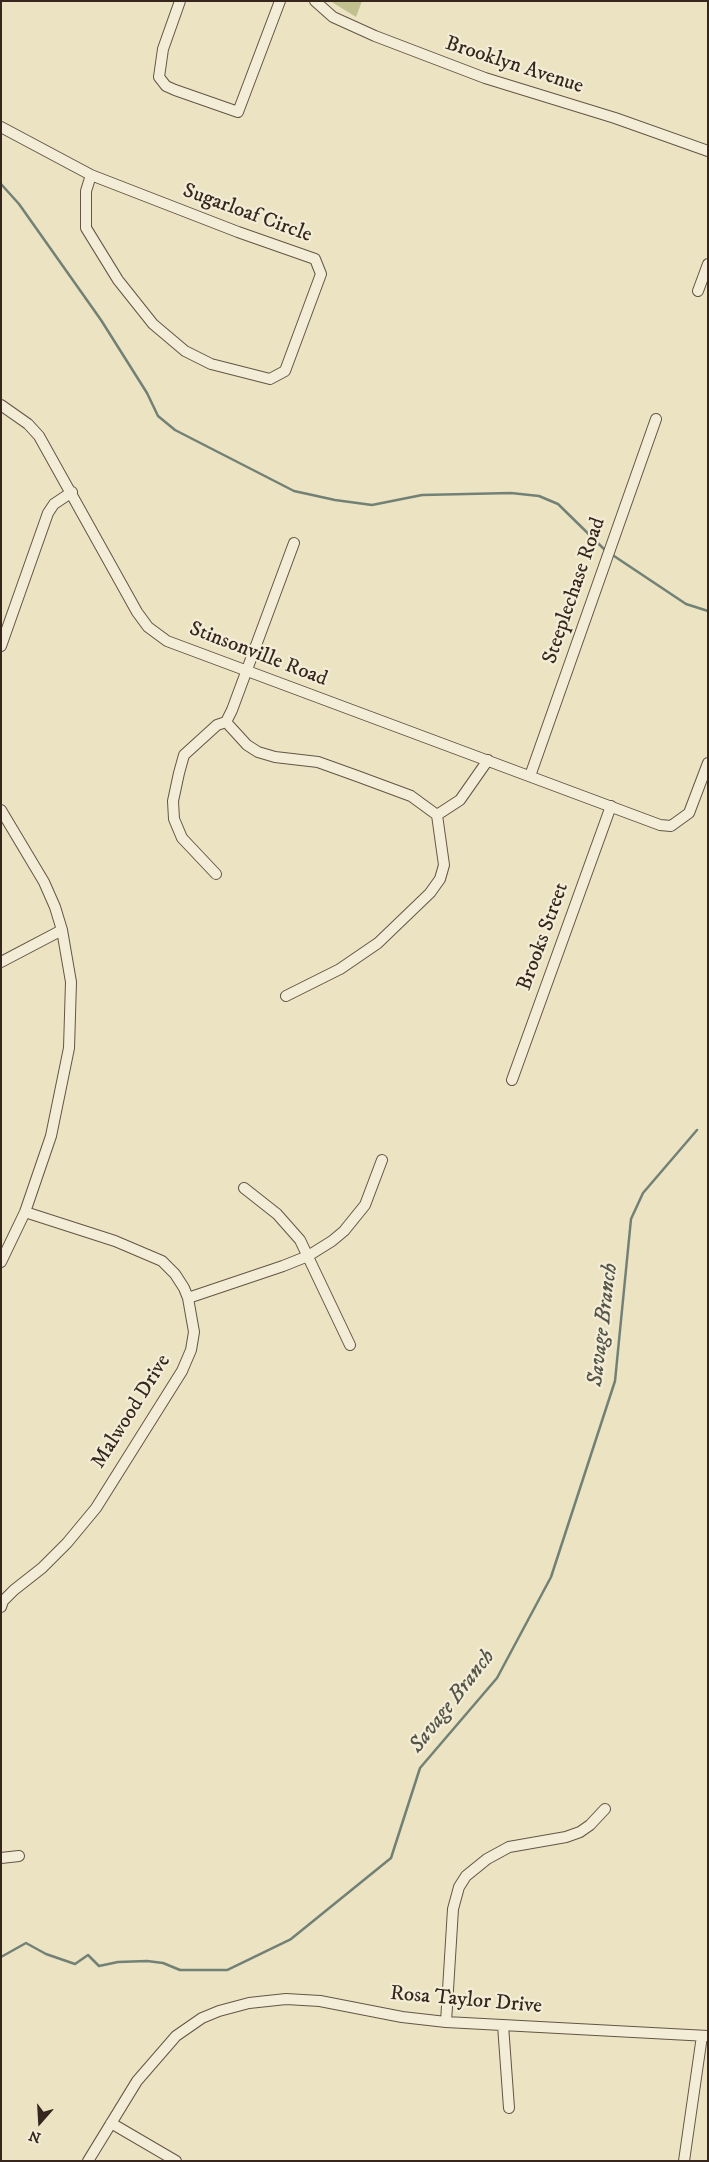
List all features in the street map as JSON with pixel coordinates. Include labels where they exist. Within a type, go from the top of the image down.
[{"type":"street","points":[[180,1],[158,70],[159,77],[166,86],[228,111],[238,112],[280,1]]},
{"type":"street","name":"Brooklyn Avenue","points":[[315,1],[333,17],[374,36],[485,78],[615,118],[708,152]]},
{"type":"street","name":"Sugarloaf Circle","points":[[1,127],[91,175],[238,232],[315,259],[321,274],[285,371],[270,380],[211,364],[185,351],[153,324],[118,280],[86,228],[86,197],[91,175]]},
{"type":"street","points":[[698,291],[708,264]]},
{"type":"street","name":"Stinsonville Road","points":[[1,405],[28,424],[39,436],[72,492],[123,589],[148,627],[167,641],[660,825],[671,826],[689,813],[708,763]]},
{"type":"street","name":"Steeplechase Road","points":[[530,776],[656,419]]},
{"type":"street","points":[[1,646],[48,513],[56,501],[72,492]]},
{"type":"street","points":[[216,874],[182,838],[174,819],[173,801],[184,755],[210,731],[226,722],[248,671],[294,543]]},
{"type":"street","points":[[226,722],[247,745],[258,752],[275,757],[318,762],[411,796],[437,815],[444,866],[440,879],[430,893],[378,943],[340,969],[286,996]]},
{"type":"street","points":[[437,815],[460,800],[488,760]]},
{"type":"street","name":"Brooks Street","points":[[512,1080],[611,806]]},
{"type":"street","points":[[1,810],[44,882],[62,930],[71,982],[69,1048],[51,1136],[25,1212],[1,1262]]},
{"type":"street","points":[[1,962],[62,930]]},
{"type":"street","points":[[188,1298],[308,1256],[332,1241],[365,1205],[382,1160]]},
{"type":"street","points":[[244,1188],[278,1214],[300,1240],[350,1345]]},
{"type":"street","name":"Malwood Drive","points":[[1,1606],[14,1590],[42,1568],[67,1543],[96,1508],[182,1371],[191,1350],[194,1332],[188,1298],[175,1274],[162,1261],[115,1241],[25,1212]]},
{"type":"street","points":[[446,2022],[453,1909],[458,1887],[466,1876],[486,1859],[509,1848],[566,1837],[580,1832],[590,1826],[605,1809]]},
{"type":"street","points":[[1,1858],[19,1856]]},
{"type":"street","name":"Rosa Taylor Drive","points":[[88,2161],[137,2081],[176,2036],[202,2018],[222,2010],[249,2003],[286,1999],[320,2001],[402,2017],[446,2022],[705,2036]]},
{"type":"street","points":[[503,2025],[509,2108]]},
{"type":"street","points":[[684,2161],[705,2036]]},
{"type":"street","points":[[111,2123],[176,2161]]},
{"type":"green space","points":[[330,1],[362,1],[356,17]]},
{"type":"waterway","points":[[1,184],[19,204],[101,320],[147,393],[158,416],[175,430],[294,491],[335,500],[372,505],[422,495],[511,493],[539,496],[558,504],[606,551]]},
{"type":"waterway","points":[[611,554],[686,604],[708,611]]},
{"type":"waterway","name":"Savage Branch","points":[[1,1957],[26,1943],[46,1954],[75,1964],[88,1955],[99,1966],[118,1962],[147,1961],[163,1963],[180,1970],[227,1970],[291,1939],[391,1858],[420,1768],[497,1678],[551,1577],[615,1381],[631,1219],[643,1193],[697,1130]]}]
